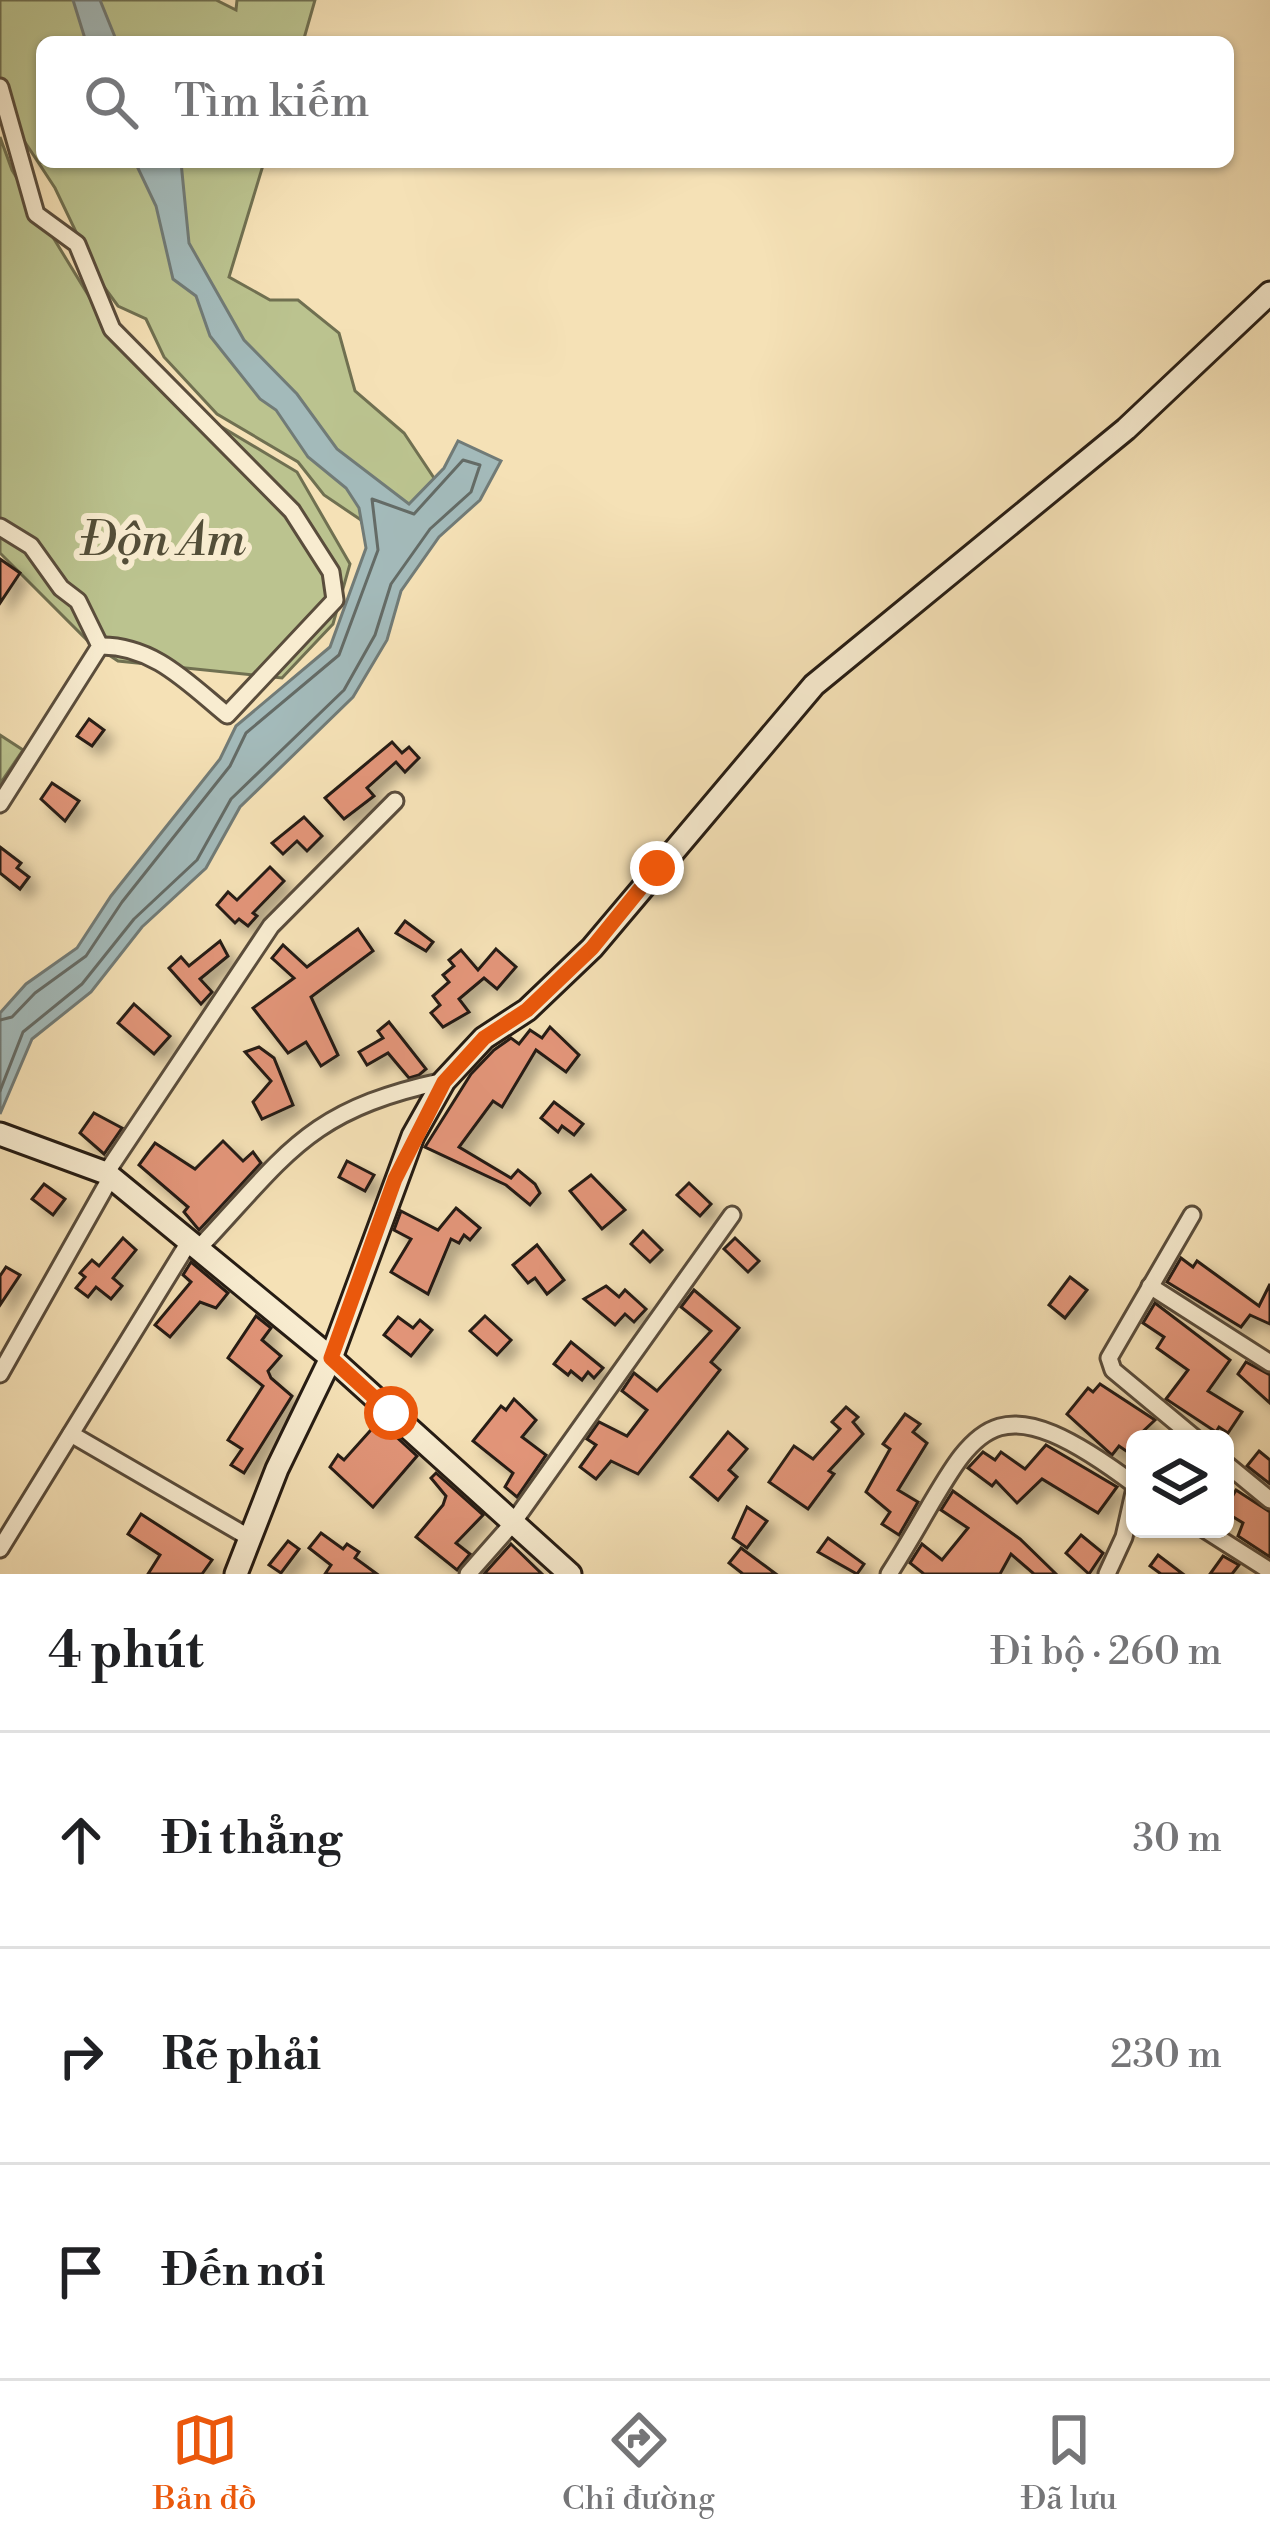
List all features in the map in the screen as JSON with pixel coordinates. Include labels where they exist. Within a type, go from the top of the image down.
[{"type":"street","points":[[0,87],[37,214],[77,244],[112,329],[292,512],[332,572],[334,600],[227,715],[165,664],[125,646],[100,646]]},
{"type":"street","points":[[236,1574],[331,1358],[404,1157],[444,1082],[484,1038],[527,1010],[592,948],[814,685],[1126,429],[1270,292]]},
{"type":"street","points":[[0,527],[31,545],[62,588],[78,601],[100,646]]},
{"type":"street","points":[[0,804],[100,646]]},
{"type":"street","points":[[0,1375],[109,1175],[271,926],[395,801]]},
{"type":"street","points":[[0,1549],[194,1245],[328,1118],[386,1094],[444,1082]]},
{"type":"street","points":[[3,1135],[109,1175],[331,1358],[570,1574]]},
{"type":"street","points":[[468,1574],[512,1524],[732,1215]]},
{"type":"street","points":[[1186,1430],[1109,1364],[1110,1353],[1192,1215]]},
{"type":"street","points":[[1150,1286],[1270,1364]]},
{"type":"street","points":[[889,1574],[962,1452],[993,1430],[1047,1427],[1126,1481]]},
{"type":"street","points":[[71,1434],[250,1538]]},
{"type":"street","points":[[1234,1470],[1270,1500]]},
{"type":"street","points":[[1107,1574],[1126,1528]]},
{"type":"street","points":[[1218,1538],[1270,1571]]},
{"type":"green space","points":[[0,0],[216,0],[236,10],[237,0],[315,0],[305,36],[36,36],[36,159],[0,104]]},
{"type":"green space","name":"Độn Am","points":[[0,137],[12,170],[104,321],[205,417],[297,472],[350,564],[333,624],[282,678],[118,661],[88,641],[0,553]]},
{"type":"green space","points":[[42,168],[262,168],[229,277],[270,300],[298,300],[339,333],[355,391],[404,433],[446,496],[385,593],[361,520],[324,495],[298,462],[217,414],[164,357],[146,319],[118,306],[99,280]]},
{"type":"green space","points":[[0,735],[23,750],[0,784]]},
{"type":"water","points":[[73,0],[100,0],[115,36],[84,36]]},
{"type":"water","points":[[138,168],[182,168],[189,243],[244,340],[297,394],[337,449],[409,504],[444,468],[458,441],[501,461],[480,500],[439,537],[401,591],[387,640],[353,697],[240,807],[206,868],[142,927],[91,992],[32,1039],[0,1114],[0,1013],[26,984],[77,948],[111,896],[220,759],[236,726],[330,647],[366,548],[359,508],[346,488],[308,457],[276,410],[260,399],[210,336],[196,296],[173,279],[156,206]]},
{"type":"building","points":[[0,559],[20,573],[0,603]]},
{"type":"building","points":[[89,719],[104,730],[92,746],[77,736]]},
{"type":"building","points":[[392,742],[402,753],[409,747],[419,758],[405,772],[396,762],[367,788],[374,796],[344,819],[325,798]]},
{"type":"building","points":[[52,783],[79,801],[65,821],[41,799]]},
{"type":"building","points":[[304,817],[322,836],[307,851],[297,841],[283,854],[272,843]]},
{"type":"building","points":[[0,847],[21,863],[17,868],[29,877],[20,889],[0,873]]},
{"type":"building","points":[[270,867],[284,881],[253,913],[257,916],[248,926],[239,919],[235,923],[217,905],[228,892],[237,900]]},
{"type":"building","points":[[405,921],[433,942],[426,951],[396,933]]},
{"type":"building","points":[[358,929],[373,951],[311,997],[338,1055],[321,1066],[306,1042],[288,1053],[253,1008],[294,978],[272,958],[283,945],[307,967]]},
{"type":"building","points":[[220,941],[228,956],[200,979],[212,992],[201,1004],[169,968],[181,957],[189,966]]},
{"type":"building","points":[[496,949],[516,967],[497,989],[484,978],[459,999],[469,1012],[443,1027],[431,1013],[440,1005],[433,996],[449,982],[443,975],[454,966],[449,960],[461,950],[478,970]]},
{"type":"building","points":[[134,1004],[170,1036],[154,1054],[118,1023]]},
{"type":"building","points":[[389,1022],[426,1069],[419,1075],[409,1078],[388,1053],[367,1065],[359,1052],[383,1038],[378,1031]]},
{"type":"building","points":[[550,1027],[579,1055],[566,1072],[536,1050],[502,1107],[493,1101],[459,1147],[511,1178],[518,1170],[540,1193],[530,1205],[506,1185],[425,1147],[471,1074],[494,1050],[511,1038],[519,1044],[530,1030],[542,1038]]},
{"type":"building","points":[[259,1047],[274,1058],[293,1105],[262,1119],[253,1102],[271,1081],[245,1052]]},
{"type":"building","points":[[554,1102],[583,1124],[574,1135],[562,1126],[558,1132],[541,1118]]},
{"type":"building","points":[[94,1113],[122,1128],[104,1154],[80,1133]]},
{"type":"building","points":[[223,1141],[243,1161],[253,1152],[261,1163],[199,1230],[184,1212],[188,1207],[139,1165],[155,1143],[195,1169]]},
{"type":"building","points":[[347,1161],[374,1175],[365,1191],[339,1177]]},
{"type":"building","points":[[591,1175],[625,1210],[602,1229],[570,1191]]},
{"type":"building","points":[[689,1183],[711,1204],[700,1216],[677,1195]]},
{"type":"building","points":[[44,1184],[65,1199],[53,1215],[32,1199]]},
{"type":"building","points":[[456,1208],[480,1228],[470,1240],[464,1235],[459,1243],[451,1239],[428,1294],[391,1272],[411,1239],[394,1230],[401,1211],[438,1230]]},
{"type":"building","points":[[643,1231],[662,1250],[650,1262],[631,1244]]},
{"type":"building","points":[[123,1238],[136,1250],[113,1278],[122,1286],[111,1299],[96,1287],[88,1297],[76,1288],[85,1277],[80,1273],[92,1260],[99,1266]]},
{"type":"building","points":[[735,1238],[759,1261],[748,1272],[724,1249]]},
{"type":"building","points":[[537,1245],[564,1280],[547,1294],[535,1278],[528,1283],[513,1265]]},
{"type":"building","points":[[1181,1258],[1193,1267],[1197,1261],[1259,1306],[1270,1284],[1270,1324],[1250,1315],[1241,1327],[1167,1282]]},
{"type":"building","points":[[191,1262],[228,1293],[216,1308],[200,1302],[170,1337],[155,1325],[191,1282],[183,1275]]},
{"type":"building","points":[[6,1267],[20,1275],[0,1305],[0,1276]]},
{"type":"building","points":[[1070,1277],[1087,1290],[1065,1318],[1049,1305]]},
{"type":"building","points":[[606,1286],[619,1297],[625,1290],[646,1309],[634,1322],[625,1314],[615,1325],[584,1299]]},
{"type":"building","points":[[694,1290],[739,1328],[711,1362],[720,1370],[638,1474],[611,1461],[596,1479],[580,1467],[596,1445],[587,1439],[599,1422],[627,1436],[647,1410],[622,1391],[634,1373],[657,1391],[711,1331],[681,1307]]},
{"type":"building","points":[[1155,1303],[1230,1360],[1208,1391],[1242,1412],[1230,1430],[1213,1430],[1166,1399],[1188,1370],[1157,1348],[1164,1337],[1143,1323]]},
{"type":"building","points":[[256,1316],[271,1328],[262,1340],[281,1356],[268,1371],[271,1378],[292,1396],[244,1473],[231,1465],[242,1449],[228,1440],[263,1386],[228,1358]]},
{"type":"building","points":[[485,1316],[511,1340],[497,1355],[470,1331]]},
{"type":"building","points":[[398,1317],[413,1328],[420,1320],[432,1330],[411,1356],[384,1335]]},
{"type":"building","points":[[571,1342],[603,1368],[594,1378],[588,1372],[582,1380],[554,1364]]},
{"type":"building","points":[[1246,1362],[1270,1375],[1270,1403],[1238,1374]]},
{"type":"building","points":[[1100,1384],[1155,1420],[1144,1430],[1126,1430],[1126,1451],[1119,1446],[1112,1455],[1067,1414],[1088,1388],[1093,1392]]},
{"type":"building","points":[[514,1399],[536,1420],[522,1437],[546,1455],[517,1497],[505,1487],[513,1473],[473,1441],[501,1406],[506,1410]]},
{"type":"building","points":[[846,1407],[858,1417],[853,1422],[863,1434],[829,1471],[834,1474],[808,1509],[769,1482],[794,1446],[813,1459],[840,1429],[832,1422]]},
{"type":"building","points":[[905,1414],[920,1424],[913,1432],[927,1443],[898,1490],[918,1502],[899,1535],[882,1524],[890,1512],[866,1492],[890,1449],[883,1444]]},
{"type":"building","points":[[379,1421],[417,1456],[373,1507],[330,1467],[338,1455],[344,1460]]},
{"type":"building","points":[[728,1432],[747,1449],[729,1470],[737,1477],[718,1500],[691,1477]]},
{"type":"building","points":[[1046,1445],[1117,1487],[1098,1513],[1042,1479],[1017,1503],[996,1481],[992,1486],[968,1468],[983,1452],[995,1460],[1001,1452],[1025,1469]]},
{"type":"building","points":[[1259,1451],[1270,1460],[1270,1484],[1247,1466]]},
{"type":"building","points":[[436,1473],[483,1515],[456,1543],[470,1554],[457,1570],[416,1537],[446,1496],[431,1478]]},
{"type":"building","points":[[1236,1490],[1270,1512],[1270,1557],[1238,1536],[1243,1523],[1234,1518]]},
{"type":"building","points":[[953,1491],[1020,1539],[1056,1574],[1034,1574],[1011,1554],[1000,1574],[924,1574],[910,1563],[922,1544],[942,1560],[968,1528],[941,1510]]},
{"type":"building","points":[[747,1507],[767,1521],[747,1548],[733,1538]]},
{"type":"building","points":[[141,1514],[212,1560],[202,1574],[148,1574],[160,1555],[128,1534]]},
{"type":"building","points":[[321,1533],[343,1549],[347,1544],[359,1552],[355,1558],[377,1574],[325,1574],[331,1565],[309,1548]]},
{"type":"building","points":[[1081,1535],[1103,1553],[1089,1574],[1066,1553]]},
{"type":"building","points":[[828,1538],[864,1564],[857,1574],[818,1552]]},
{"type":"building","points":[[288,1541],[299,1549],[281,1573],[269,1565]]},
{"type":"building","points":[[511,1544],[542,1574],[484,1574]]},
{"type":"building","points":[[741,1548],[776,1574],[743,1574],[729,1563]]},
{"type":"building","points":[[1158,1555],[1183,1574],[1161,1574],[1150,1566]]},
{"type":"building","points":[[1223,1556],[1239,1565],[1232,1574],[1210,1574]]},
{"type":"route","points":[[391,1413],[331,1358],[413,1136],[444,1082],[484,1038],[527,1010],[592,948],[657,868]]}]
